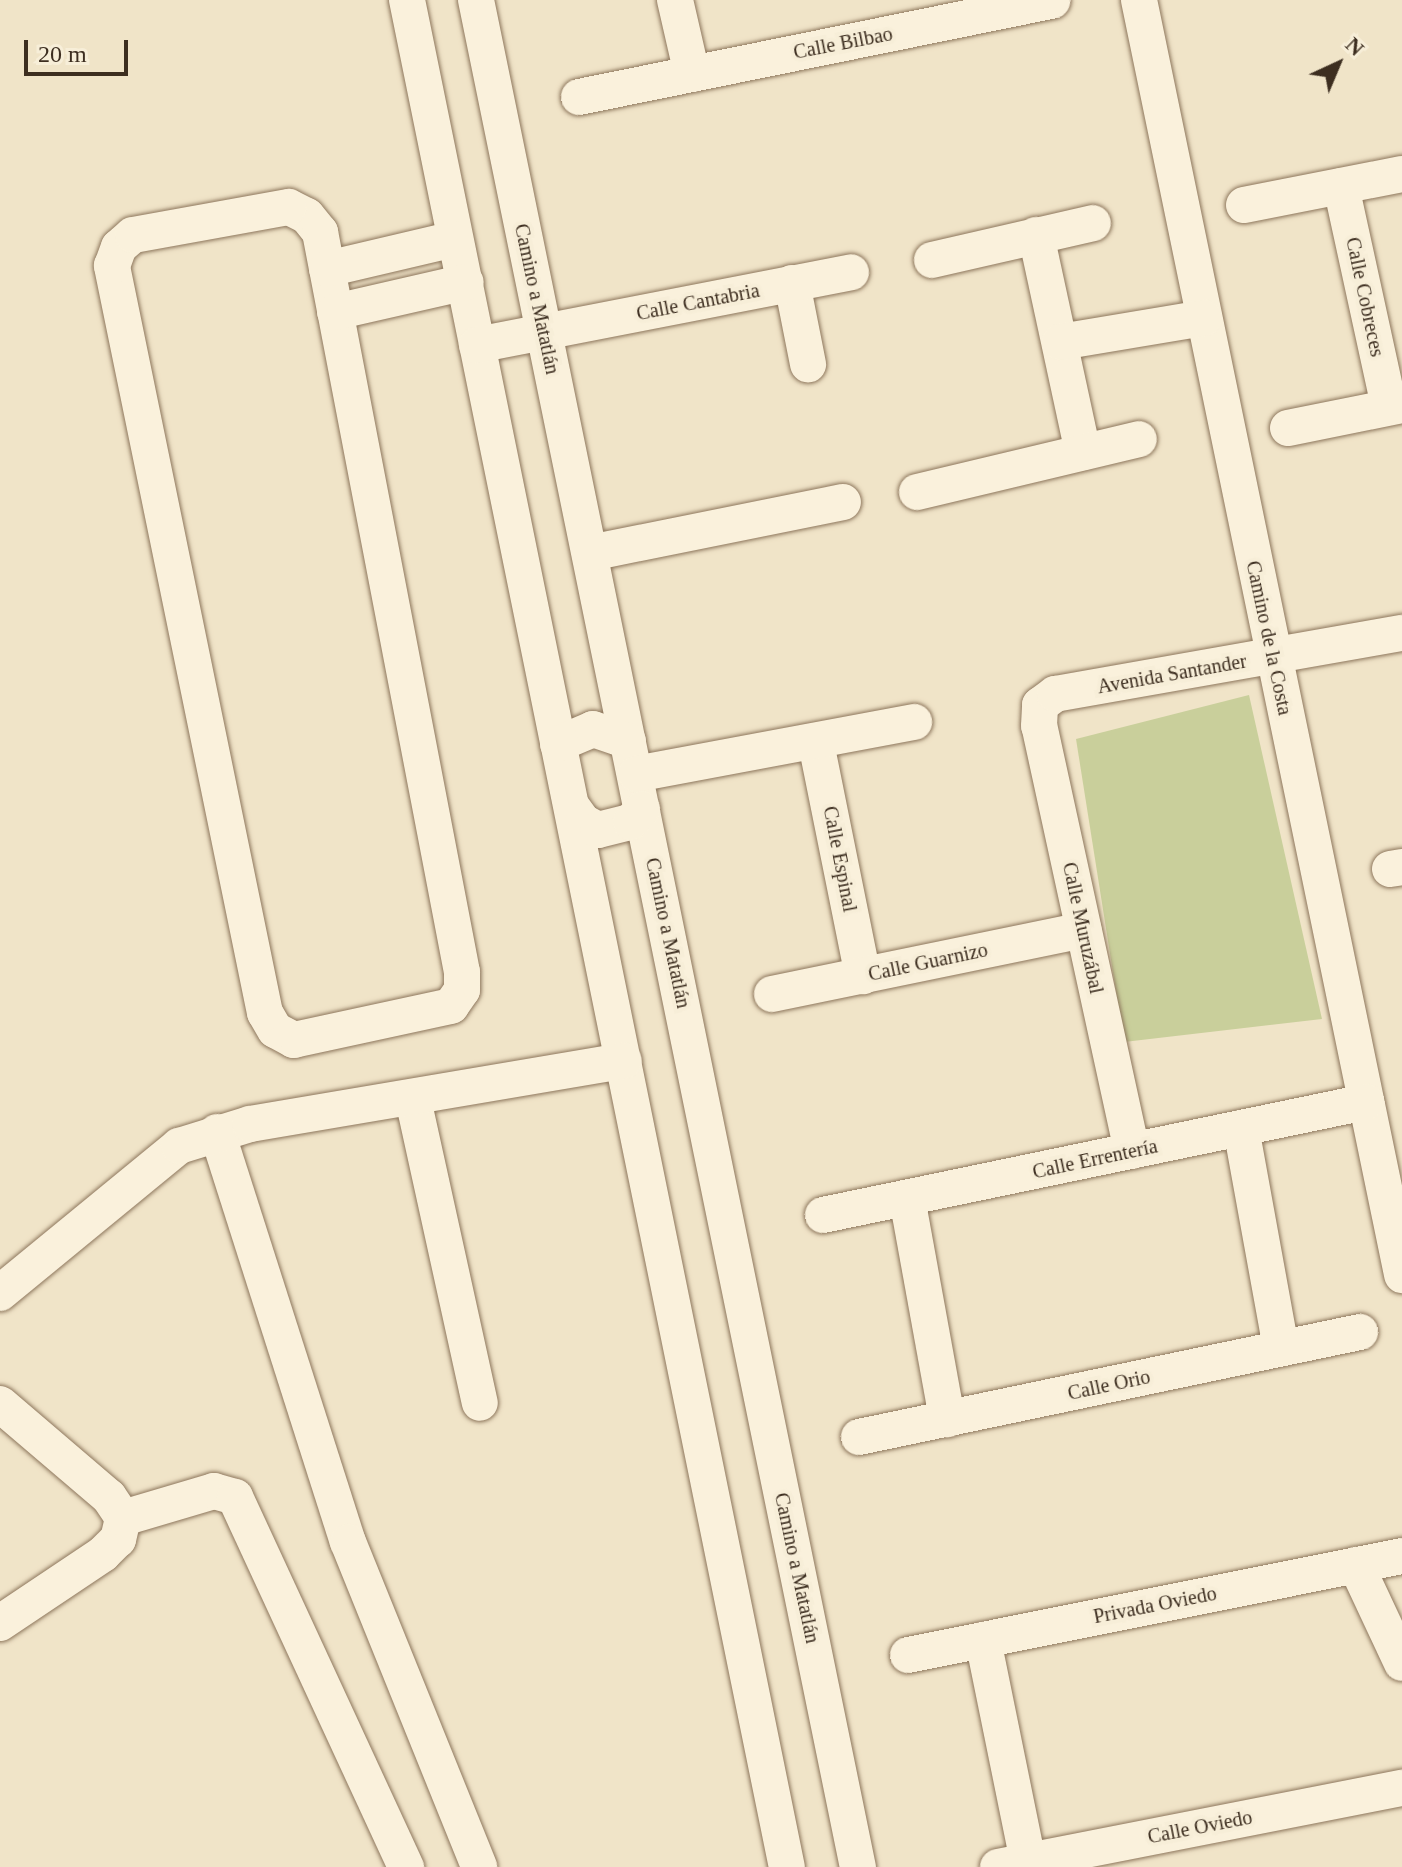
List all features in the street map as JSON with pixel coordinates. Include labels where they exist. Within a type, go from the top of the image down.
[{"type":"street","points":[[407,0],[787,1867]]},
{"type":"street","name":"Camino a Matatlán","points":[[476,0],[858,1867]]},
{"type":"street","points":[[675,0],[692,74]]},
{"type":"street","name":"Camino de la Costa","points":[[1139,0],[1402,1275]]},
{"type":"street","name":"Calle Bilbao","points":[[579,97],[994,6],[1052,1]]},
{"type":"street","points":[[1244,205],[1402,174]]},
{"type":"street","name":"Calle Cobreces","points":[[1341,186],[1395,406]]},
{"type":"street","points":[[289,207],[307,216],[320,232],[335,312],[462,990],[451,1006],[294,1040],[275,1030],[265,1013],[112,266],[119,247],[133,235],[289,207]]},
{"type":"street","points":[[932,260],[1093,223]]},
{"type":"street","points":[[1036,235],[1083,452]]},
{"type":"street","points":[[327,269],[455,239]]},
{"type":"street","name":"Calle Cantabria","points":[[477,345],[851,272]]},
{"type":"street","points":[[335,312],[466,282]]},
{"type":"street","points":[[792,283],[808,364]]},
{"type":"street","points":[[1060,342],[1204,318]]},
{"type":"street","points":[[1288,428],[1395,406]]},
{"type":"street","points":[[917,492],[1139,439]]},
{"type":"street","points":[[590,553],[843,502]]},
{"type":"street","name":"Avenida Santander","points":[[1040,705],[1055,694],[1402,633]]},
{"type":"street","name":"Calle Muruzábal","points":[[1040,705],[1039,726],[1132,1151]]},
{"type":"street","points":[[635,775],[914,722]]},
{"type":"street","points":[[558,744],[593,729],[635,775],[631,822],[598,830],[583,822],[573,808]]},
{"type":"street","name":"Calle Espinal","points":[[816,743],[863,976]]},
{"type":"street","name":"Calle Guarnizo","points":[[772,994],[1083,930]]},
{"type":"street","points":[[0,1293],[179,1146],[217,1132],[624,1061]]},
{"type":"street","points":[[413,1099],[480,1403]]},
{"type":"street","name":"Calle Errentería","points":[[823,1215],[1366,1102]]},
{"type":"street","points":[[1241,1128],[1281,1348]]},
{"type":"street","points":[[217,1132],[348,1542],[479,1867]]},
{"type":"street","points":[[907,1198],[947,1419]]},
{"type":"street","name":"Calle Orio","points":[[859,1437],[1360,1332]]},
{"type":"street","points":[[0,1404],[109,1497],[123,1518],[118,1539],[103,1554],[0,1623]]},
{"type":"street","points":[[123,1518],[214,1491],[235,1497],[406,1867]]},
{"type":"street","name":"Privada Oviedo","points":[[908,1655],[1402,1556]]},
{"type":"street","points":[[1356,1565],[1402,1663]]},
{"type":"street","points":[[983,1640],[1013,1864]]},
{"type":"street","name":"Calle Oviedo","points":[[1013,1864],[1402,1788]]},
{"type":"green space","points":[[1249,695],[1322,1019],[1124,1042],[1076,739]]}]
